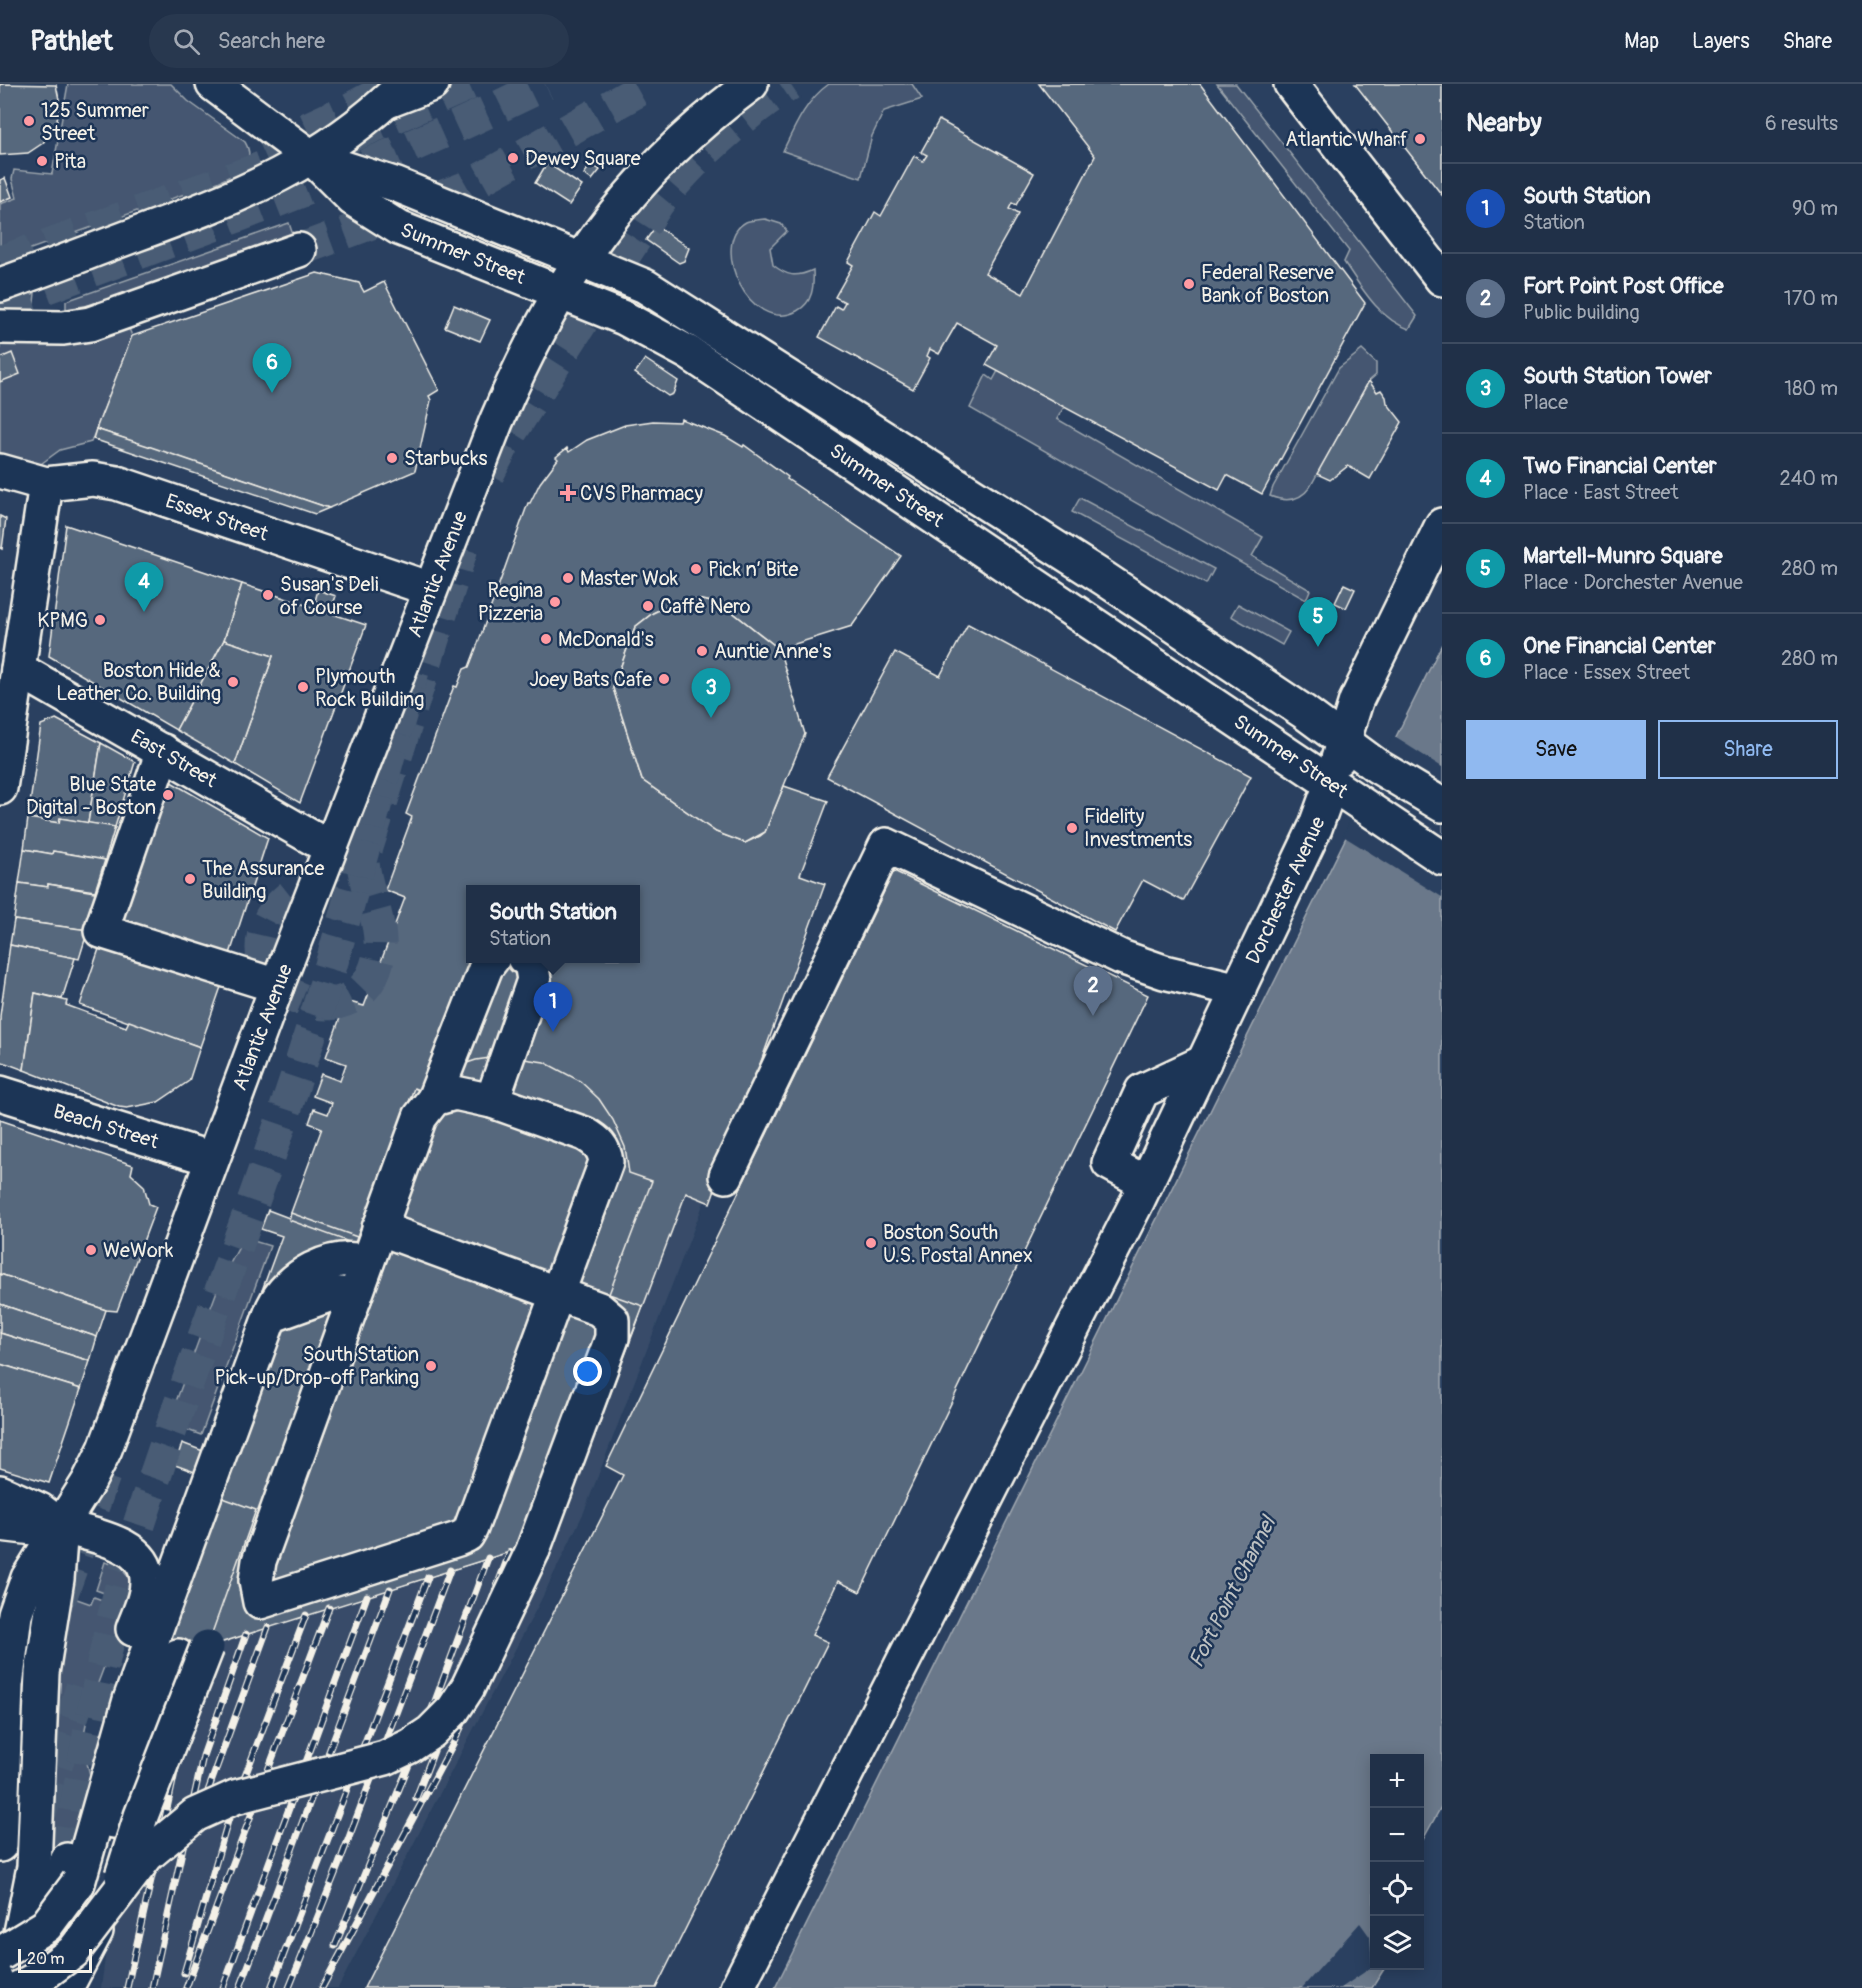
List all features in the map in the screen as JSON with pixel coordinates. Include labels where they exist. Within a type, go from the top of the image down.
[{"type":"main road","name":"Summer Street","points":[[213,84],[312,158],[353,199],[399,228],[624,318],[688,353],[1442,858]]},
{"type":"main road","points":[[0,285],[245,193],[312,158],[394,93],[432,84]]},
{"type":"main road","name":"Atlantic Avenue","points":[[0,1845],[6,1685],[12,1629],[26,1580],[89,1481],[105,1449],[277,986],[430,589],[510,390],[559,292],[580,258],[615,211],[667,154],[703,121],[751,84]]},
{"type":"main road","points":[[1291,84],[1442,279]]},
{"type":"main road","name":"Summer Street","points":[[312,158],[389,182],[645,286],[911,453],[1158,614],[1377,766],[1442,805]]},
{"type":"main road","points":[[0,327],[63,328],[90,324],[299,250]]},
{"type":"main road","name":"Essex Street","points":[[0,471],[46,484],[93,480],[117,483],[430,589]]},
{"type":"main road","points":[[0,788],[6,712],[18,669],[46,484]]},
{"type":"main road","name":"Dorchester Avenue","points":[[737,1988],[1146,1183],[1316,828],[1356,701],[1442,525]]},
{"type":"main road","name":"East Street","points":[[18,669],[330,848]]},
{"type":"main road","points":[[163,752],[101,931],[277,986]]},
{"type":"main road","points":[[726,1176],[886,844],[1109,952],[1164,972],[1239,990]]},
{"type":"main road","points":[[434,1099],[455,1093],[492,1101],[585,1134],[597,1140],[605,1153],[604,1170],[467,1535],[260,1602],[256,1581],[259,1561],[420,1117],[434,1099],[489,963]]},
{"type":"main road","points":[[492,1101],[534,980],[531,963]]},
{"type":"main road","points":[[1146,1183],[1109,1163],[1142,1091],[1204,1062]]},
{"type":"main road","name":"Beach Street","points":[[0,1093],[212,1159]]},
{"type":"main road","points":[[19,1988],[38,1978],[73,1952],[109,1906],[128,1877],[157,1845],[181,1824],[208,1808],[250,1792],[385,1758],[410,1746],[431,1732],[453,1710],[468,1687],[533,1550],[614,1331],[612,1320],[605,1312],[380,1228]]},
{"type":"main road","points":[[39,1988],[73,1872],[130,1700],[270,1316],[283,1289],[301,1275],[350,1258],[367,1262]]},
{"type":"main road","points":[[270,1316],[334,1293],[355,1296]]},
{"type":"main road","points":[[0,1492],[40,1510],[61,1526],[134,1552],[146,1571],[145,1595],[98,1730],[99,1757],[103,1773]]},
{"type":"main road","points":[[0,1524],[42,1529],[61,1526]]},
{"type":"main road","points":[[10,1988],[34,1867],[42,1673],[57,1579],[61,1526]]},
{"type":"main road","points":[[0,1954],[46,1926],[73,1872],[117,1813],[193,1651],[125,1869],[109,1906],[66,1988]]},
{"type":"shaded area","points":[[68,84],[171,84],[188,101],[245,142],[249,156],[247,162],[238,172],[218,182],[0,260],[0,204],[17,198],[12,179],[14,170],[52,174]]},
{"type":"shaded area","points":[[829,84],[912,84],[922,99],[884,111],[872,136],[861,178],[783,151],[808,106]]},
{"type":"shaded area","points":[[1217,84],[1236,84],[1417,316],[1409,329],[1389,318],[1364,292],[1344,262],[1349,251]]},
{"type":"shaded area","points":[[765,219],[781,224],[787,231],[770,248],[773,265],[792,275],[813,270],[813,288],[809,299],[797,311],[779,315],[763,310],[750,299],[739,283],[733,266],[731,248],[735,233],[746,222]]},
{"type":"shaded area","points":[[289,223],[293,235],[102,303],[66,309],[66,301]]},
{"type":"shaded area","points":[[35,293],[33,312],[0,315],[0,306]]},
{"type":"shaded area","points":[[128,326],[132,336],[91,442],[60,450],[38,466],[0,455],[0,340],[62,338],[63,346]]},
{"type":"shaded area","points":[[1362,350],[1376,363],[1376,375],[1369,381],[1310,487],[1297,498],[1281,499],[1270,496],[1339,368]]},
{"type":"shaded area","points":[[998,371],[1064,407],[1057,419],[1263,537],[1252,556],[1310,590],[1306,600],[970,408],[986,375],[993,380]]},
{"type":"shaded area","points":[[1080,498],[1214,569],[1206,584],[1072,512]]},
{"type":"shaded area","points":[[1238,604],[1289,632],[1282,645],[1231,616]]},
{"type":"shaded area","points":[[779,649],[805,734],[770,819],[797,829],[787,988],[584,1512],[541,1600],[338,1988],[101,1988],[146,1654],[492,705]]},
{"type":"shaded area","points":[[244,1238],[270,1246],[201,1435],[168,1423],[221,1280]]},
{"type":"shaded area","points":[[105,1562],[118,1567],[128,1576],[131,1588],[129,1602],[96,1590]]},
{"type":"shaded area","points":[[94,1597],[126,1609],[90,1704],[82,1744],[95,1794],[76,1860],[50,1856],[60,1660],[64,1630],[74,1598],[91,1604]]},
{"type":"water","name":"Fort Point Channel","points":[[1442,644],[1442,1805],[1424,1838],[1424,1754],[1370,1754],[1370,1970],[1383,1970],[1372,1988],[775,1988]]},
{"type":"pier","points":[[1393,736],[1442,767],[1442,897],[1343,836]]},
{"type":"pier","points":[[1360,1923],[1370,1937],[1370,1968],[1341,1988],[1302,1988]]},
{"type":"building","name":"125 Summer Street","points":[[0,84],[56,85],[60,104],[56,125],[43,143],[28,153],[0,155]]},
{"type":"building","name":"Federal Reserve Bank of Boston","points":[[1039,84],[1200,84],[1365,303],[1262,494],[1227,475],[1219,490],[986,365],[997,345],[957,323],[939,354],[930,349],[927,356],[930,358],[913,389],[819,337],[836,306],[841,309],[845,302],[835,297],[853,265],[848,262],[875,212],[881,216],[914,156],[923,161],[927,155],[921,152],[939,120],[1034,173],[1016,205],[1012,203],[1009,209],[1018,214],[985,273],[1023,294],[1095,156]]},
{"type":"building","name":"Atlantic Wharf","points":[[1355,84],[1442,84],[1442,195]]},
{"type":"building","points":[[547,163],[582,186],[569,205],[535,183]]},
{"type":"building","points":[[591,164],[600,170],[592,180],[584,174]]},
{"type":"building","points":[[5,178],[12,197],[0,202],[0,180]]},
{"type":"building","points":[[656,226],[689,248],[684,261],[679,263],[646,240]]},
{"type":"building","points":[[317,273],[359,283],[364,292],[384,282],[439,390],[429,396],[431,400],[415,471],[329,508],[96,429],[132,336]]},
{"type":"building","points":[[454,305],[490,320],[480,341],[445,327]]},
{"type":"building","points":[[12,353],[20,374],[0,382],[0,358]]},
{"type":"building","points":[[645,359],[678,381],[673,394],[668,396],[635,373]]},
{"type":"building","points":[[1369,381],[1377,392],[1381,390],[1387,403],[1402,422],[1370,479],[1348,466],[1330,480],[1317,474]]},
{"type":"building","points":[[681,419],[725,436],[743,447],[744,445],[788,477],[787,479],[901,556],[852,626],[779,649],[722,604],[701,600],[676,602],[653,613],[635,627],[613,688],[642,780],[716,832],[745,843],[760,836],[765,832],[784,786],[828,801],[800,875],[825,884],[710,1203],[686,1193],[549,1556],[525,1547],[162,1660],[228,1484],[175,1465],[182,1443],[203,1451],[282,1236],[261,1229],[268,1210],[289,1218],[322,1128],[309,1123],[314,1109],[328,1114],[332,1103],[313,1096],[321,1074],[340,1081],[346,1064],[326,1057],[346,1001],[364,1006],[405,898],[385,890],[412,817],[406,814],[454,686],[457,687],[464,669],[469,667],[528,503],[558,459],[556,457],[567,448],[569,452],[587,440],[625,425],[653,421],[680,422]]},
{"type":"building","points":[[96,429],[329,508],[315,514],[93,439]]},
{"type":"building","points":[[0,516],[6,519],[2,549],[0,548]]},
{"type":"building","points":[[66,525],[242,584],[224,640],[176,730],[49,656]]},
{"type":"building","name":"Plymouth Rock Building","points":[[242,584],[366,625],[300,803],[235,764],[273,656],[224,640]]},
{"type":"building","points":[[1344,584],[1355,589],[1346,608],[1335,603]]},
{"type":"building","points":[[318,590],[336,596],[332,607],[315,601]]},
{"type":"building","points":[[701,600],[722,604],[779,649],[805,734],[765,832],[745,843],[716,832],[642,780],[613,688],[635,627],[653,613],[676,602]]},
{"type":"building","name":"Fidelity Investments","points":[[968,624],[1251,776],[1183,901],[1143,880],[1115,932],[827,777],[895,652],[940,676]]},
{"type":"building","name":"Boston Hide & Leather Co. Building","points":[[224,640],[273,656],[235,764],[176,730]]},
{"type":"building","points":[[56,719],[101,743],[88,823],[60,818],[59,823],[28,818],[41,725]]},
{"type":"building","points":[[101,743],[135,762],[115,827],[88,823]]},
{"type":"building","name":"The Assurance Building","points":[[166,779],[268,838],[229,957],[111,919]]},
{"type":"building","points":[[28,818],[59,823],[60,818],[115,827],[105,860],[53,851],[52,854],[24,849]]},
{"type":"building","points":[[24,849],[52,854],[53,851],[105,860],[95,891],[48,884],[48,887],[19,883]]},
{"type":"building","name":"Boston South U.S. Postal Annex","points":[[894,871],[1148,995],[860,1592],[838,1581],[812,1635],[828,1642],[656,1988],[364,1988],[623,1475],[606,1466]]},
{"type":"building","points":[[19,883],[48,887],[48,884],[100,893],[88,930],[14,920]]},
{"type":"building","points":[[14,920],[88,930],[79,959],[10,945]]},
{"type":"building","points":[[101,943],[222,984],[200,1047],[80,1005]]},
{"type":"building","points":[[10,945],[75,958],[62,999],[35,993],[24,1070],[0,1061],[0,1016]]},
{"type":"building","points":[[35,993],[67,1001],[66,1005],[126,1027],[129,1021],[200,1047],[189,1081],[158,1102],[127,1108],[119,1107],[24,1070]]},
{"type":"building","name":"South Station Pick-up/Drop-off Parking","points":[[504,1056],[544,1062],[580,1081],[599,1099],[613,1120],[625,1147],[629,1173],[652,1181],[609,1294],[643,1306],[628,1345],[604,1336],[525,1547],[207,1647],[256,1510],[223,1498],[228,1484],[211,1478],[283,1281],[355,1244],[289,1220],[291,1213],[360,1238],[414,1088],[421,1091],[458,1066],[476,1060]]},
{"type":"building","points":[[0,1120],[133,1165],[131,1174],[144,1186],[149,1204],[156,1207],[117,1311],[106,1310],[0,1274]]},
{"type":"building","points":[[0,1274],[106,1310],[97,1337],[0,1304]]},
{"type":"building","points":[[0,1304],[97,1337],[90,1361],[0,1333]]},
{"type":"building","points":[[0,1333],[90,1361],[81,1389],[0,1364]]},
{"type":"building","points":[[0,1364],[81,1389],[49,1483],[0,1468]]},
{"type":"tunnel","points":[[349,137],[469,84]]},
{"type":"tunnel","points":[[0,305],[344,174],[412,146],[545,84]]},
{"type":"tunnel","points":[[299,250],[465,188],[650,84]]},
{"type":"tunnel","points":[[488,474],[506,440],[658,203],[720,138],[753,110],[790,84]]},
{"type":"tunnel","points":[[262,149],[348,110],[391,87]]},
{"type":"tunnel","points":[[0,262],[275,163]]},
{"type":"tunnel","points":[[330,867],[276,909],[262,945],[267,968],[281,987],[302,1000],[326,1004],[349,999],[368,983],[379,954],[377,919],[363,860],[462,548]]},
{"type":"tunnel","points":[[67,1860],[97,1694],[125,1571],[155,1475],[311,1033],[413,671]]},
{"type":"tunnel","points":[[60,1599],[108,1464]]},
{"type":"tunnel","points":[[7,1752],[39,1659]]},
{"type":"tunnel","points":[[41,1812],[82,1687]]},
{"type":"railway","points":[[416,1798],[510,1552]]},
{"type":"railway","points":[[322,1988],[454,1742],[501,1645],[540,1553]]},
{"type":"railway","points":[[335,1946],[435,1701],[488,1558]]},
{"type":"railway","points":[[289,1988],[339,1864],[450,1570]]},
{"type":"railway","points":[[271,1988],[428,1577]]},
{"type":"railway","points":[[240,1988],[390,1589]]},
{"type":"railway","points":[[223,1988],[367,1596]]},
{"type":"railway","points":[[186,1988],[329,1608]]},
{"type":"railway","points":[[184,1973],[228,1821],[306,1615]]},
{"type":"railway","points":[[197,1821],[268,1627]]},
{"type":"railway","points":[[152,1988],[203,1756],[246,1634]]},
{"type":"railway","points":[[127,1988],[182,1741],[213,1645]]},
{"type":"railway","points":[[187,1705],[196,1650]]},
{"type":"place","name":"125 Summer Street","points":[[29,121]]},
{"type":"place","name":"Atlantic Wharf","points":[[1420,139]]},
{"type":"place","name":"Dewey Square","points":[[513,158]]},
{"type":"place","name":"Pita","points":[[42,161]]},
{"type":"place","name":"Federal Reserve Bank of Boston","points":[[1189,284]]},
{"type":"place","name":"One Financial Center","points":[[272,393]]},
{"type":"place","name":"Starbucks","points":[[392,458]]},
{"type":"place","name":"CVS Pharmacy","points":[[568,493]]},
{"type":"place","name":"Pick n’ Bite","points":[[696,569]]},
{"type":"place","name":"Master Wok","points":[[568,578]]},
{"type":"place","name":"Susan's Deli of Course","points":[[268,595]]},
{"type":"place","name":"Regina Pizzeria","points":[[555,602]]},
{"type":"place","name":"Caffè Nero","points":[[648,606]]},
{"type":"place","name":"Two Financial Center","points":[[144,612]]},
{"type":"place","name":"KPMG","points":[[100,620]]},
{"type":"place","name":"McDonald's","points":[[546,639]]},
{"type":"place","name":"Martell-Munro Square","points":[[1318,647]]},
{"type":"place","name":"Auntie Anne's","points":[[702,651]]},
{"type":"place","name":"Joey Bats Cafe","points":[[664,679]]},
{"type":"place","name":"Boston Hide & Leather Co. Building","points":[[233,682]]},
{"type":"place","name":"Plymouth Rock Building","points":[[303,687]]},
{"type":"place","name":"South Station Tower","points":[[711,718]]},
{"type":"place","name":"Blue State Digital - Boston","points":[[168,795]]},
{"type":"place","name":"Fidelity Investments","points":[[1072,828]]},
{"type":"place","name":"The Assurance Building","points":[[190,879]]},
{"type":"place","name":"Fort Point Post Office","points":[[1093,1016]]},
{"type":"place","name":"South Station","points":[[553,1032]]},
{"type":"place","name":"Boston South U.S. Postal Annex","points":[[871,1243]]},
{"type":"place","name":"WeWork","points":[[91,1250]]},
{"type":"place","name":"South Station Pick-up/Drop-off Parking","points":[[431,1366]]}]
